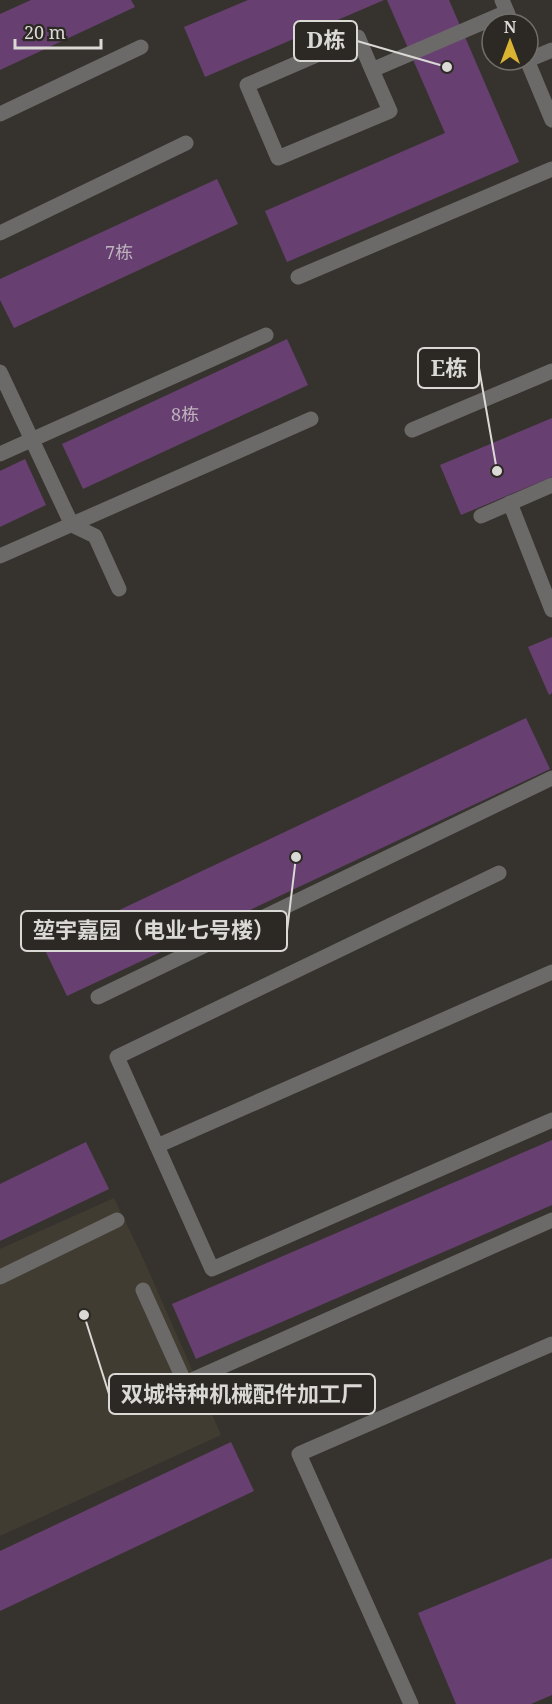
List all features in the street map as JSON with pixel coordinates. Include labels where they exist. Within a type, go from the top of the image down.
[{"type":"street","points":[[372,70],[480,24]]},
{"type":"street","points":[[358,38],[372,70],[390,111],[278,158],[247,85],[358,38]]},
{"type":"street","points":[[0,114],[141,47]]},
{"type":"street","points":[[533,72],[552,120]]},
{"type":"street","points":[[0,232],[186,143]]},
{"type":"street","points":[[298,277],[552,169]]},
{"type":"street","points":[[0,454],[266,334]]},
{"type":"street","points":[[412,430],[552,371]]},
{"type":"street","points":[[0,372],[72,525],[95,536],[119,589]]},
{"type":"street","points":[[0,556],[311,419]]},
{"type":"street","points":[[481,516],[552,485]]},
{"type":"street","points":[[510,503],[552,610]]},
{"type":"street","points":[[98,997],[552,778]]},
{"type":"street","points":[[499,873],[117,1056],[212,1269],[552,1120]]},
{"type":"street","points":[[157,1146],[552,972]]},
{"type":"street","points":[[0,1277],[117,1220]]},
{"type":"street","points":[[143,1290],[185,1383],[552,1220]]},
{"type":"street","points":[[411,1704],[299,1454],[552,1344]]},
{"type":"shaded area","points":[[114,1198],[221,1435],[0,1536],[0,1249]]},
{"type":"building","points":[[31,0],[131,0],[135,7],[0,70],[0,14]]},
{"type":"building","points":[[248,0],[384,0],[205,77],[184,27]]},
{"type":"building","points":[[387,0],[449,0],[519,162],[287,262],[265,211],[445,133]]},
{"type":"building","points":[[217,179],[238,224],[14,328],[0,300],[0,279]]},
{"type":"building","points":[[287,339],[308,385],[83,489],[62,444]]},
{"type":"building","points":[[552,418],[552,477],[461,515],[440,465]]},
{"type":"building","points":[[25,459],[46,505],[0,527],[0,471]]},
{"type":"building","points":[[552,637],[552,693],[549,695],[528,647]]},
{"type":"building","points":[[526,718],[550,769],[67,996],[43,946]]},
{"type":"building","points":[[552,1140],[552,1205],[196,1359],[172,1304]]},
{"type":"building","points":[[86,1142],[109,1189],[0,1241],[0,1184]]},
{"type":"building","points":[[231,1442],[254,1491],[0,1611],[0,1551]]},
{"type":"building","points":[[552,1558],[552,1695],[531,1704],[456,1704],[418,1613]]},
{"type":"place","name":"D栋","points":[[447,67]]},
{"type":"place","name":"E栋","points":[[497,471]]},
{"type":"place","name":"堃宇嘉园（电业七号楼）","points":[[296,857]]},
{"type":"place","name":"双城特种机械配件加工厂","points":[[84,1315]]}]
